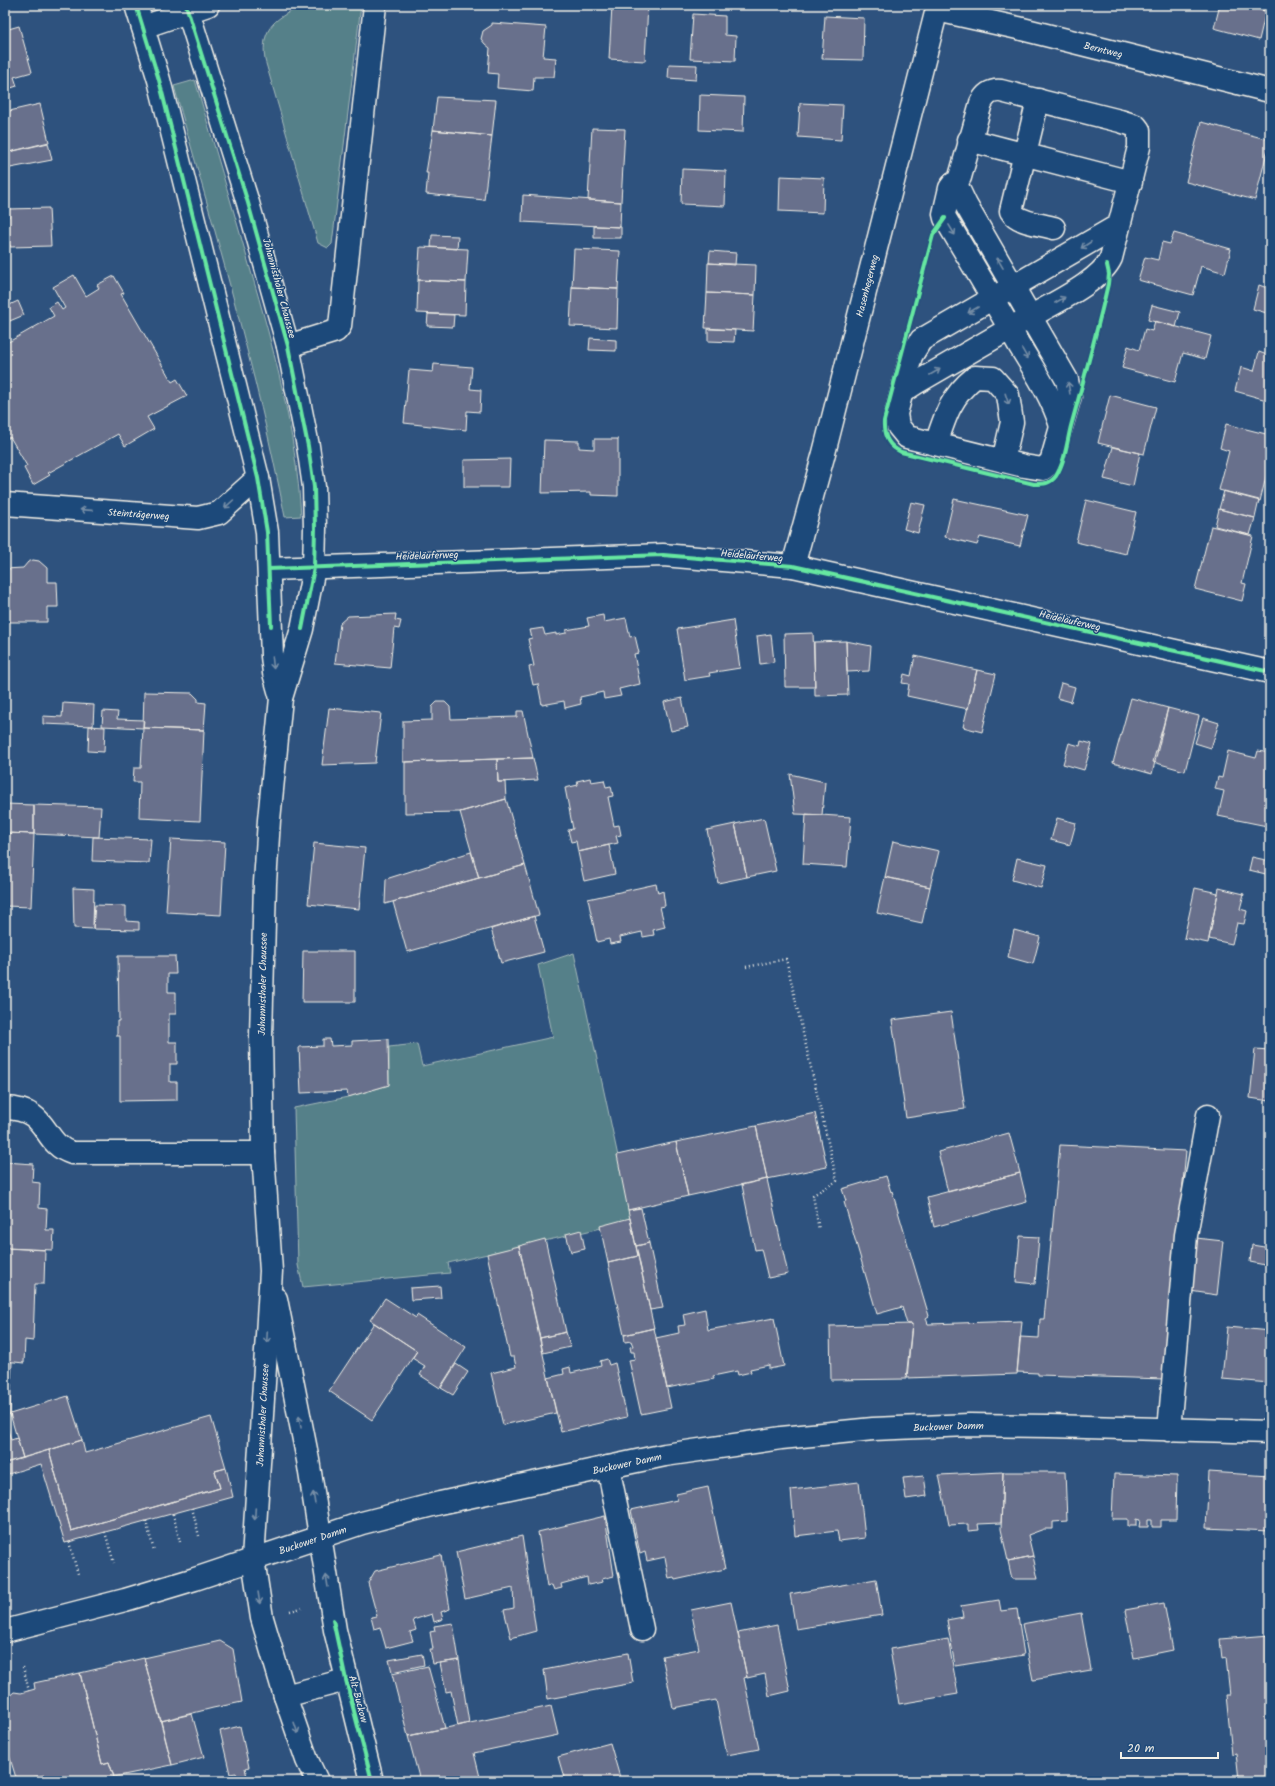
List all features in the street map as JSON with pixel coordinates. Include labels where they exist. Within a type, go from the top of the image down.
[{"type":"main road","name":"Johannisthaler Chaussee","points":[[136,5],[159,80],[258,478],[267,532],[272,656],[274,673],[281,698]]},
{"type":"main road","name":"Johannisthaler Chaussee","points":[[288,346],[336,331],[340,326],[375,5]]},
{"type":"main road","name":"Johannisthaler Chaussee","points":[[195,7],[288,346],[308,446],[314,487],[314,568],[302,630],[281,698],[269,820],[265,883],[260,1036],[263,1153],[271,1271],[294,1386],[320,1536]]},
{"type":"main road","points":[[143,27],[195,7]]},
{"type":"main road","name":"Berntweg","points":[[937,7],[1270,91]]},
{"type":"main road","name":"Hasenhegerweg","points":[[793,566],[824,453],[937,7]]},
{"type":"main road","points":[[902,392],[1010,329],[1030,316],[1082,287],[1107,265],[1111,258],[1141,139],[1139,130],[1136,126],[1001,91],[995,91],[988,94],[977,110],[960,177],[956,184],[953,184],[950,188],[944,210],[945,218],[993,298],[1010,329],[1049,396],[1061,426]]},
{"type":"main road","points":[[1038,100],[1011,211],[1014,216],[1020,219],[1054,228]]},
{"type":"main road","points":[[970,140],[1024,155],[1128,190]]},
{"type":"main road","points":[[956,184],[966,205],[1014,287],[1069,386],[1070,396],[1052,459],[1043,470],[907,437],[900,430],[896,422],[896,414],[911,356],[922,340],[1014,287],[1119,225]]},
{"type":"main road","points":[[936,444],[946,411],[962,388],[975,377],[992,378],[1008,395],[1012,422],[1003,461]]},
{"type":"main road","name":"Steinträgerweg","points":[[5,504],[198,518],[219,513],[258,478]]},
{"type":"main road","name":"Heideläuferweg","points":[[269,569],[663,555],[793,566],[1270,672]]},
{"type":"main road","points":[[5,1108],[31,1113],[38,1118],[57,1145],[72,1153],[263,1153]]},
{"type":"main road","points":[[1169,1430],[1186,1235],[1208,1115]]},
{"type":"main road","name":"Johannisthaler Chaussee","points":[[253,1559],[271,1271]]},
{"type":"main road","name":"Buckower Damm","points":[[5,1631],[125,1600],[320,1536],[440,1503],[665,1455],[774,1439],[873,1429],[977,1425],[1270,1432]]},
{"type":"main road","points":[[608,1467],[642,1629]]},
{"type":"main road","name":"Alt-Buckow","points":[[320,1536],[334,1630],[372,1781]]},
{"type":"main road","points":[[253,1559],[262,1618],[306,1771],[317,1781]]},
{"type":"main road","points":[[285,1696],[346,1680]]},
{"type":"path","points":[[746,967],[786,959],[837,1181],[813,1196],[819,1230]]},
{"type":"path","points":[[192,1508],[199,1536]]},
{"type":"path","points":[[173,1514],[180,1542]]},
{"type":"path","points":[[146,1520],[154,1551]]},
{"type":"path","points":[[105,1532],[114,1563]]},
{"type":"path","points":[[69,1542],[78,1574]]},
{"type":"path","points":[[285,1612],[303,1607]]},
{"type":"path","points":[[23,1667],[29,1691]]},
{"type":"green space","points":[[304,5],[361,5],[332,244],[328,248],[318,243],[265,60],[265,39],[272,25],[286,14]]},
{"type":"green space","points":[[195,80],[259,298],[283,390],[294,453],[301,516],[285,517],[274,462],[248,354],[174,86]]},
{"type":"green space","points":[[574,953],[632,1221],[448,1263],[450,1273],[303,1287],[298,1265],[294,1108],[348,1097],[389,1085],[389,1047],[417,1044],[422,1066],[553,1037],[538,965]]},
{"type":"building","points":[[612,5],[648,5],[645,61],[609,59]]},
{"type":"building","points":[[1220,5],[1241,5],[1266,11],[1259,40],[1214,28]]},
{"type":"building","points":[[1241,5],[1270,5],[1270,8],[1269,12]]},
{"type":"building","points":[[693,14],[725,16],[725,35],[736,36],[735,61],[690,59]]},
{"type":"building","points":[[825,16],[864,18],[863,60],[822,59]]},
{"type":"building","points":[[492,23],[546,27],[543,57],[556,58],[554,77],[534,77],[533,91],[497,88],[498,74],[488,73],[490,48],[481,39],[483,31],[492,25]]},
{"type":"building","points":[[19,26],[32,72],[14,77],[17,86],[5,90],[5,30]]},
{"type":"building","points":[[669,64],[697,65],[696,80],[668,78]]},
{"type":"building","points":[[700,95],[744,97],[743,132],[699,130]]},
{"type":"building","points":[[437,97],[496,100],[492,136],[433,130]]},
{"type":"building","points":[[800,103],[843,105],[841,140],[798,137]]},
{"type":"building","points":[[40,104],[49,142],[5,153],[5,112]]},
{"type":"building","points":[[1201,122],[1270,140],[1255,200],[1186,182]]},
{"type":"building","points":[[592,128],[625,129],[621,202],[588,200]]},
{"type":"building","points":[[433,130],[492,136],[484,200],[426,194],[428,173],[426,173]]},
{"type":"building","points":[[48,143],[52,160],[5,169],[5,153]]},
{"type":"building","points":[[682,169],[726,171],[725,206],[681,204]]},
{"type":"building","points":[[780,176],[824,178],[823,213],[779,211]]},
{"type":"building","points":[[523,195],[621,202],[620,227],[522,222]]},
{"type":"building","points":[[49,208],[51,246],[5,246],[5,217],[9,217],[8,209]]},
{"type":"building","points":[[594,226],[621,227],[621,238],[594,238]]},
{"type":"building","points":[[1174,233],[1231,249],[1225,273],[1201,266],[1193,295],[1138,280],[1145,257],[1158,260],[1162,242],[1170,244]]},
{"type":"building","points":[[432,235],[458,236],[457,249],[431,247]]},
{"type":"building","points":[[420,247],[468,249],[466,282],[418,280]]},
{"type":"building","points":[[574,249],[620,251],[618,289],[572,287]]},
{"type":"building","points":[[710,251],[736,253],[735,265],[709,263]]},
{"type":"building","points":[[708,263],[756,265],[755,295],[707,293]]},
{"type":"building","points":[[74,275],[86,296],[99,288],[97,285],[114,276],[124,293],[121,294],[172,382],[177,379],[187,396],[147,417],[154,429],[125,446],[118,434],[48,473],[50,475],[33,485],[24,468],[27,466],[10,437],[5,440],[5,344],[54,316],[49,307],[57,302],[62,310],[65,308],[53,287]]},
{"type":"building","points":[[418,280],[466,282],[465,315],[417,313]]},
{"type":"building","points":[[1259,285],[1270,289],[1270,314],[1253,309]]},
{"type":"building","points":[[572,287],[618,289],[617,328],[570,326]]},
{"type":"building","points":[[707,293],[755,295],[753,331],[705,328]]},
{"type":"building","points":[[18,301],[24,315],[5,323],[5,307]]},
{"type":"building","points":[[1152,305],[1180,312],[1176,327],[1148,320]]},
{"type":"building","points":[[428,314],[454,315],[453,327],[427,326]]},
{"type":"building","points":[[1155,321],[1211,336],[1205,359],[1183,353],[1175,382],[1122,368],[1128,346],[1139,350],[1145,329],[1152,331]]},
{"type":"building","points":[[708,329],[735,330],[734,342],[708,341]]},
{"type":"building","points":[[590,338],[616,340],[616,351],[589,350]]},
{"type":"building","points":[[1270,343],[1270,401],[1235,391],[1241,367],[1254,371],[1259,352],[1267,355]]},
{"type":"building","points":[[434,364],[472,367],[470,389],[481,390],[480,412],[467,411],[466,430],[404,423],[409,370],[433,372]]},
{"type":"building","points":[[1110,395],[1156,407],[1144,454],[1098,443]]},
{"type":"building","points":[[1226,424],[1270,435],[1270,461],[1260,501],[1219,490],[1229,451],[1220,448]]},
{"type":"building","points":[[594,439],[618,439],[618,496],[591,495],[591,492],[542,493],[544,440],[579,441],[579,448],[594,449]]},
{"type":"building","points":[[1113,447],[1140,453],[1133,486],[1104,479]]},
{"type":"building","points":[[510,459],[509,487],[464,487],[464,460]]},
{"type":"building","points":[[1224,491],[1259,500],[1255,518],[1219,509]]},
{"type":"building","points":[[954,499],[1028,515],[1020,546],[980,537],[977,545],[945,537]]},
{"type":"building","points":[[1086,500],[1136,512],[1126,554],[1076,542]]},
{"type":"building","points":[[911,502],[925,505],[918,533],[904,529]]},
{"type":"building","points":[[1219,509],[1255,518],[1250,535],[1215,526]]},
{"type":"building","points":[[1211,526],[1253,536],[1242,583],[1246,584],[1242,601],[1195,589]]},
{"type":"building","points":[[33,560],[39,561],[47,568],[47,582],[57,582],[58,607],[47,607],[47,622],[5,622],[5,569],[23,568],[28,562]]},
{"type":"building","points":[[396,614],[395,620],[401,621],[399,629],[394,628],[390,668],[335,663],[340,623],[348,616]]},
{"type":"building","points":[[603,615],[604,622],[626,618],[630,637],[635,636],[639,653],[634,654],[640,684],[619,689],[621,696],[604,699],[603,692],[580,697],[581,704],[565,708],[564,701],[542,705],[538,684],[533,685],[529,667],[534,666],[528,639],[532,638],[530,630],[543,628],[545,635],[566,633],[566,630],[589,626],[587,618]]},
{"type":"building","points":[[733,620],[740,668],[709,673],[710,676],[685,680],[677,629]]},
{"type":"building","points":[[813,633],[815,687],[785,687],[784,634]]},
{"type":"building","points":[[771,634],[774,662],[760,664],[757,636]]},
{"type":"building","points":[[846,641],[848,695],[815,696],[814,642]]},
{"type":"building","points":[[846,641],[871,646],[869,671],[847,672]]},
{"type":"building","points":[[915,656],[977,670],[968,709],[907,696],[909,684],[902,683],[904,674],[911,676]]},
{"type":"building","points":[[977,670],[996,674],[982,732],[963,727]]},
{"type":"building","points":[[1061,683],[1075,687],[1071,702],[1057,698]]},
{"type":"building","points":[[144,692],[192,693],[198,699],[198,702],[206,703],[204,730],[143,728]]},
{"type":"building","points":[[682,698],[688,727],[671,731],[664,702]]},
{"type":"building","points":[[1131,698],[1168,708],[1152,774],[1113,763]]},
{"type":"building","points":[[437,702],[445,702],[450,707],[451,719],[517,717],[517,711],[523,711],[533,758],[403,762],[403,721],[432,720],[432,707]]},
{"type":"building","points":[[63,703],[94,705],[93,726],[43,724],[43,716],[62,717]]},
{"type":"building","points":[[329,708],[381,713],[375,763],[322,765]]},
{"type":"building","points":[[1168,708],[1199,716],[1185,771],[1153,762]]},
{"type":"building","points":[[103,711],[118,712],[117,719],[144,720],[143,728],[102,726]]},
{"type":"building","points":[[1203,718],[1219,723],[1211,748],[1195,743]]},
{"type":"building","points":[[89,726],[105,727],[104,752],[88,751]]},
{"type":"building","points":[[143,728],[204,730],[200,821],[139,818],[140,782],[133,782],[134,768],[141,768]]},
{"type":"building","points":[[1081,741],[1092,744],[1084,770],[1063,764],[1069,743],[1080,746]]},
{"type":"building","points":[[1228,751],[1256,758],[1258,751],[1270,753],[1270,811],[1267,826],[1218,816],[1224,791],[1215,789],[1218,777],[1222,778]]},
{"type":"building","points":[[533,758],[538,780],[498,782],[497,759]]},
{"type":"building","points":[[497,759],[498,782],[505,782],[506,799],[460,812],[405,813],[405,762]]},
{"type":"building","points":[[790,774],[825,782],[822,815],[795,814]]},
{"type":"building","points":[[590,778],[591,782],[604,780],[606,787],[611,786],[613,796],[608,797],[614,826],[619,825],[621,835],[616,836],[618,843],[578,852],[576,841],[571,842],[568,830],[573,829],[565,788],[578,785],[577,781]]},
{"type":"building","points":[[506,799],[525,865],[479,878],[460,812]]},
{"type":"building","points":[[5,804],[34,805],[34,834],[5,833]]},
{"type":"building","points":[[34,805],[101,807],[99,837],[34,834]]},
{"type":"building","points":[[806,814],[851,817],[847,867],[803,864]]},
{"type":"building","points":[[764,818],[776,871],[747,877],[735,824]]},
{"type":"building","points":[[1057,818],[1076,823],[1070,845],[1051,840]]},
{"type":"building","points":[[735,824],[747,877],[718,883],[707,830]]},
{"type":"building","points":[[5,833],[34,834],[31,907],[5,906]]},
{"type":"building","points":[[93,837],[151,839],[149,863],[92,861]]},
{"type":"building","points":[[171,839],[225,842],[221,915],[166,912]]},
{"type":"building","points":[[893,841],[939,851],[930,887],[885,877]]},
{"type":"building","points":[[314,843],[365,848],[359,909],[308,904]]},
{"type":"building","points":[[609,845],[615,874],[584,881],[578,852]]},
{"type":"building","points":[[471,852],[479,878],[385,904],[386,879]]},
{"type":"building","points":[[1252,857],[1270,861],[1270,875],[1249,870]]},
{"type":"building","points":[[1017,858],[1047,865],[1041,888],[1012,880]]},
{"type":"building","points":[[525,865],[539,915],[407,952],[393,902]]},
{"type":"building","points":[[885,877],[930,887],[922,923],[877,913]]},
{"type":"building","points":[[656,884],[658,893],[663,891],[665,906],[660,907],[665,927],[653,930],[654,935],[643,937],[642,932],[620,937],[621,942],[610,944],[609,939],[597,942],[588,899]]},
{"type":"building","points":[[73,888],[94,889],[93,929],[74,928]]},
{"type":"building","points":[[1195,888],[1218,893],[1208,943],[1184,938]]},
{"type":"building","points":[[1219,888],[1244,894],[1240,909],[1247,911],[1244,924],[1237,923],[1232,944],[1209,939]]},
{"type":"building","points":[[95,905],[126,906],[126,921],[139,922],[139,930],[93,929]]},
{"type":"building","points":[[534,916],[544,952],[501,963],[491,929]]},
{"type":"building","points":[[1014,930],[1040,937],[1033,964],[1008,957]]},
{"type":"building","points":[[303,951],[355,951],[355,1002],[302,1002]]},
{"type":"building","points":[[118,956],[175,956],[176,974],[168,974],[168,992],[176,992],[176,1014],[169,1014],[169,1042],[177,1042],[177,1064],[170,1064],[170,1082],[177,1082],[177,1100],[120,1101],[120,1036],[117,1036],[117,1021],[119,1021]]},
{"type":"building","points":[[951,1012],[965,1109],[906,1118],[892,1020]]},
{"type":"building","points":[[323,1039],[330,1039],[331,1046],[352,1045],[352,1041],[388,1039],[389,1085],[348,1097],[347,1091],[301,1093],[299,1047],[323,1046]]},
{"type":"building","points":[[1255,1049],[1270,1050],[1270,1101],[1250,1098]]},
{"type":"building","points":[[815,1113],[827,1167],[767,1179],[756,1126]]},
{"type":"building","points":[[756,1126],[767,1179],[688,1196],[676,1142]]},
{"type":"building","points":[[1009,1133],[1020,1173],[948,1192],[938,1152]]},
{"type":"building","points":[[676,1142],[688,1196],[628,1210],[617,1155]]},
{"type":"building","points":[[1060,1145],[1186,1151],[1164,1379],[1038,1375],[1038,1373],[1017,1372],[1020,1337],[1039,1338],[1040,1319],[1044,1319]]},
{"type":"building","points":[[5,1162],[33,1164],[32,1182],[40,1183],[39,1208],[47,1209],[46,1230],[54,1230],[53,1250],[5,1248]]},
{"type":"building","points":[[1020,1173],[1027,1202],[934,1227],[927,1197]]},
{"type":"building","points":[[886,1176],[891,1192],[892,1191],[929,1316],[926,1318],[928,1324],[1022,1321],[1017,1374],[907,1378],[912,1324],[907,1324],[902,1307],[877,1314],[844,1202],[846,1201],[842,1189]]},
{"type":"building","points":[[767,1179],[788,1274],[768,1278],[761,1249],[755,1250],[742,1185]]},
{"type":"building","points":[[641,1208],[649,1243],[636,1246],[628,1210]]},
{"type":"building","points":[[630,1218],[638,1256],[608,1263],[600,1226]]},
{"type":"building","points":[[581,1230],[585,1249],[571,1252],[566,1234]]},
{"type":"building","points":[[1020,1236],[1039,1237],[1035,1284],[1016,1282]]},
{"type":"building","points":[[1196,1238],[1223,1241],[1217,1295],[1190,1291]]},
{"type":"building","points":[[545,1239],[566,1332],[540,1338],[519,1246]]},
{"type":"building","points":[[649,1243],[663,1308],[650,1310],[636,1246]]},
{"type":"building","points":[[1252,1245],[1270,1248],[1270,1266],[1250,1262]]},
{"type":"building","points":[[519,1246],[556,1413],[503,1425],[491,1373],[516,1367],[514,1357],[510,1357],[487,1254]]},
{"type":"building","points":[[5,1248],[45,1250],[44,1284],[35,1284],[33,1341],[25,1340],[24,1363],[5,1361]]},
{"type":"building","points":[[638,1256],[654,1328],[624,1335],[608,1263]]},
{"type":"building","points":[[440,1286],[441,1298],[411,1300],[410,1288]]},
{"type":"building","points":[[385,1298],[416,1318],[417,1315],[466,1347],[440,1388],[420,1375],[425,1366],[412,1358],[417,1351],[370,1320]]},
{"type":"building","points":[[705,1309],[708,1330],[774,1318],[784,1366],[769,1369],[769,1365],[750,1369],[751,1372],[738,1375],[737,1371],[713,1376],[714,1379],[667,1388],[656,1338],[679,1333],[678,1326],[685,1325],[683,1314]]},
{"type":"building","points":[[374,1323],[417,1351],[372,1420],[329,1391]]},
{"type":"building","points":[[912,1324],[906,1379],[831,1380],[830,1326]]},
{"type":"building","points":[[1227,1327],[1270,1331],[1270,1383],[1222,1379]]},
{"type":"building","points":[[654,1328],[671,1408],[641,1414],[629,1360],[635,1359],[634,1352],[631,1352],[630,1347],[633,1346],[631,1341],[625,1342],[624,1335]]},
{"type":"building","points":[[566,1332],[570,1347],[543,1353],[540,1338]]},
{"type":"building","points":[[607,1359],[609,1365],[615,1363],[627,1417],[561,1432],[548,1378],[564,1374],[563,1369],[570,1367],[571,1373],[601,1366],[600,1361]]},
{"type":"building","points":[[5,1361],[12,1362],[10,1414],[5,1416]]},
{"type":"building","points":[[456,1364],[468,1372],[453,1395],[441,1388]]},
{"type":"building","points":[[68,1396],[82,1440],[23,1458],[10,1414]]},
{"type":"building","points":[[211,1417],[226,1468],[215,1471],[220,1488],[71,1531],[49,1450],[82,1440],[85,1453]]},
{"type":"building","points":[[5,1420],[11,1440],[17,1438],[23,1458],[5,1463]]},
{"type":"building","points":[[49,1450],[71,1531],[220,1488],[215,1471],[226,1468],[233,1497],[65,1543],[41,1464],[5,1475],[5,1463]]},
{"type":"building","points":[[1003,1472],[1065,1472],[1067,1521],[1053,1522],[1053,1529],[1044,1529],[1028,1535],[1033,1556],[1008,1561],[1001,1529]]},
{"type":"building","points":[[1003,1472],[1001,1523],[978,1524],[979,1530],[968,1531],[968,1524],[949,1525],[939,1475]]},
{"type":"building","points":[[1209,1472],[1270,1476],[1270,1531],[1206,1528]]},
{"type":"building","points":[[1114,1474],[1177,1476],[1176,1520],[1161,1520],[1161,1527],[1152,1527],[1152,1520],[1148,1520],[1148,1527],[1139,1527],[1140,1520],[1136,1519],[1136,1526],[1128,1526],[1128,1519],[1112,1519]]},
{"type":"building","points":[[924,1476],[927,1496],[906,1499],[903,1478]]},
{"type":"building","points":[[859,1482],[865,1538],[839,1541],[837,1531],[795,1536],[791,1490]]},
{"type":"building","points":[[708,1487],[725,1569],[675,1580],[674,1578],[669,1579],[665,1557],[647,1561],[645,1552],[640,1554],[631,1510],[677,1500],[676,1494]]},
{"type":"building","points":[[605,1516],[614,1576],[602,1579],[603,1582],[588,1585],[587,1577],[561,1584],[562,1588],[554,1590],[552,1585],[547,1587],[538,1532]]},
{"type":"building","points":[[522,1536],[536,1631],[511,1638],[504,1610],[514,1608],[513,1588],[465,1599],[456,1552]]},
{"type":"building","points":[[441,1555],[450,1609],[441,1612],[443,1619],[434,1622],[432,1614],[413,1620],[416,1630],[410,1632],[413,1641],[386,1648],[380,1627],[374,1629],[371,1617],[377,1616],[368,1583],[375,1571]]},
{"type":"building","points":[[1033,1556],[1038,1579],[1012,1579],[1008,1561]]},
{"type":"building","points":[[876,1579],[882,1615],[796,1629],[790,1594]]},
{"type":"building","points":[[999,1600],[1001,1611],[1017,1609],[1024,1655],[955,1666],[947,1620],[963,1617],[961,1606]]},
{"type":"building","points":[[731,1602],[747,1677],[744,1678],[759,1749],[727,1755],[716,1700],[673,1708],[662,1656],[699,1649],[691,1610]]},
{"type":"building","points":[[1164,1603],[1173,1650],[1134,1658],[1125,1610]]},
{"type":"building","points":[[1081,1613],[1091,1670],[1033,1680],[1022,1624]]},
{"type":"building","points":[[453,1623],[459,1660],[433,1664],[430,1649],[433,1649],[430,1632],[435,1631],[434,1626]]},
{"type":"building","points":[[777,1625],[790,1691],[769,1696],[765,1674],[747,1678],[738,1633]]},
{"type":"building","points":[[1270,1635],[1270,1781],[1239,1781],[1236,1753],[1232,1754],[1226,1695],[1230,1695],[1226,1658],[1222,1659],[1220,1639]]},
{"type":"building","points":[[948,1639],[958,1694],[899,1704],[890,1649]]},
{"type":"building","points":[[220,1641],[233,1649],[242,1702],[161,1721],[144,1658]]},
{"type":"building","points":[[628,1653],[633,1683],[548,1699],[544,1670]]},
{"type":"building","points":[[422,1654],[424,1665],[392,1672],[389,1660]]},
{"type":"building","points":[[144,1658],[172,1765],[114,1777],[109,1762],[102,1764],[80,1673]]},
{"type":"building","points":[[459,1660],[469,1723],[458,1726],[451,1691],[446,1692],[440,1663]]},
{"type":"building","points":[[428,1666],[445,1728],[408,1736],[392,1674]]},
{"type":"building","points":[[80,1673],[102,1764],[109,1762],[114,1777],[97,1781],[46,1781],[44,1775],[17,1781],[5,1742],[5,1711],[8,1710],[7,1698],[14,1692],[21,1693],[35,1689],[34,1683]]},
{"type":"building","points":[[551,1706],[558,1735],[474,1753],[481,1781],[420,1781],[408,1736]]},
{"type":"building","points":[[192,1714],[204,1757],[172,1765],[161,1721]]},
{"type":"building","points":[[240,1726],[249,1767],[245,1768],[248,1781],[238,1781],[236,1773],[230,1774],[220,1731]]},
{"type":"building","points":[[610,1743],[621,1781],[565,1781],[558,1757]]},
{"type":"cycle path","points":[[136,5],[159,80],[258,478],[267,532],[271,626]]},
{"type":"cycle path","points":[[186,5],[248,203],[288,346],[308,446],[314,487],[314,568],[302,629]]},
{"type":"cycle path","points":[[945,218],[933,235],[884,421],[884,431],[887,440],[896,450],[901,452],[1034,484],[1046,483],[1054,479],[1064,458],[1071,426],[1086,373],[1108,284],[1109,274],[1107,265]]},
{"type":"cycle path","points":[[269,569],[663,555],[793,566],[1270,672]]},
{"type":"cycle path","points":[[333,1620],[346,1680],[372,1781]]}]
